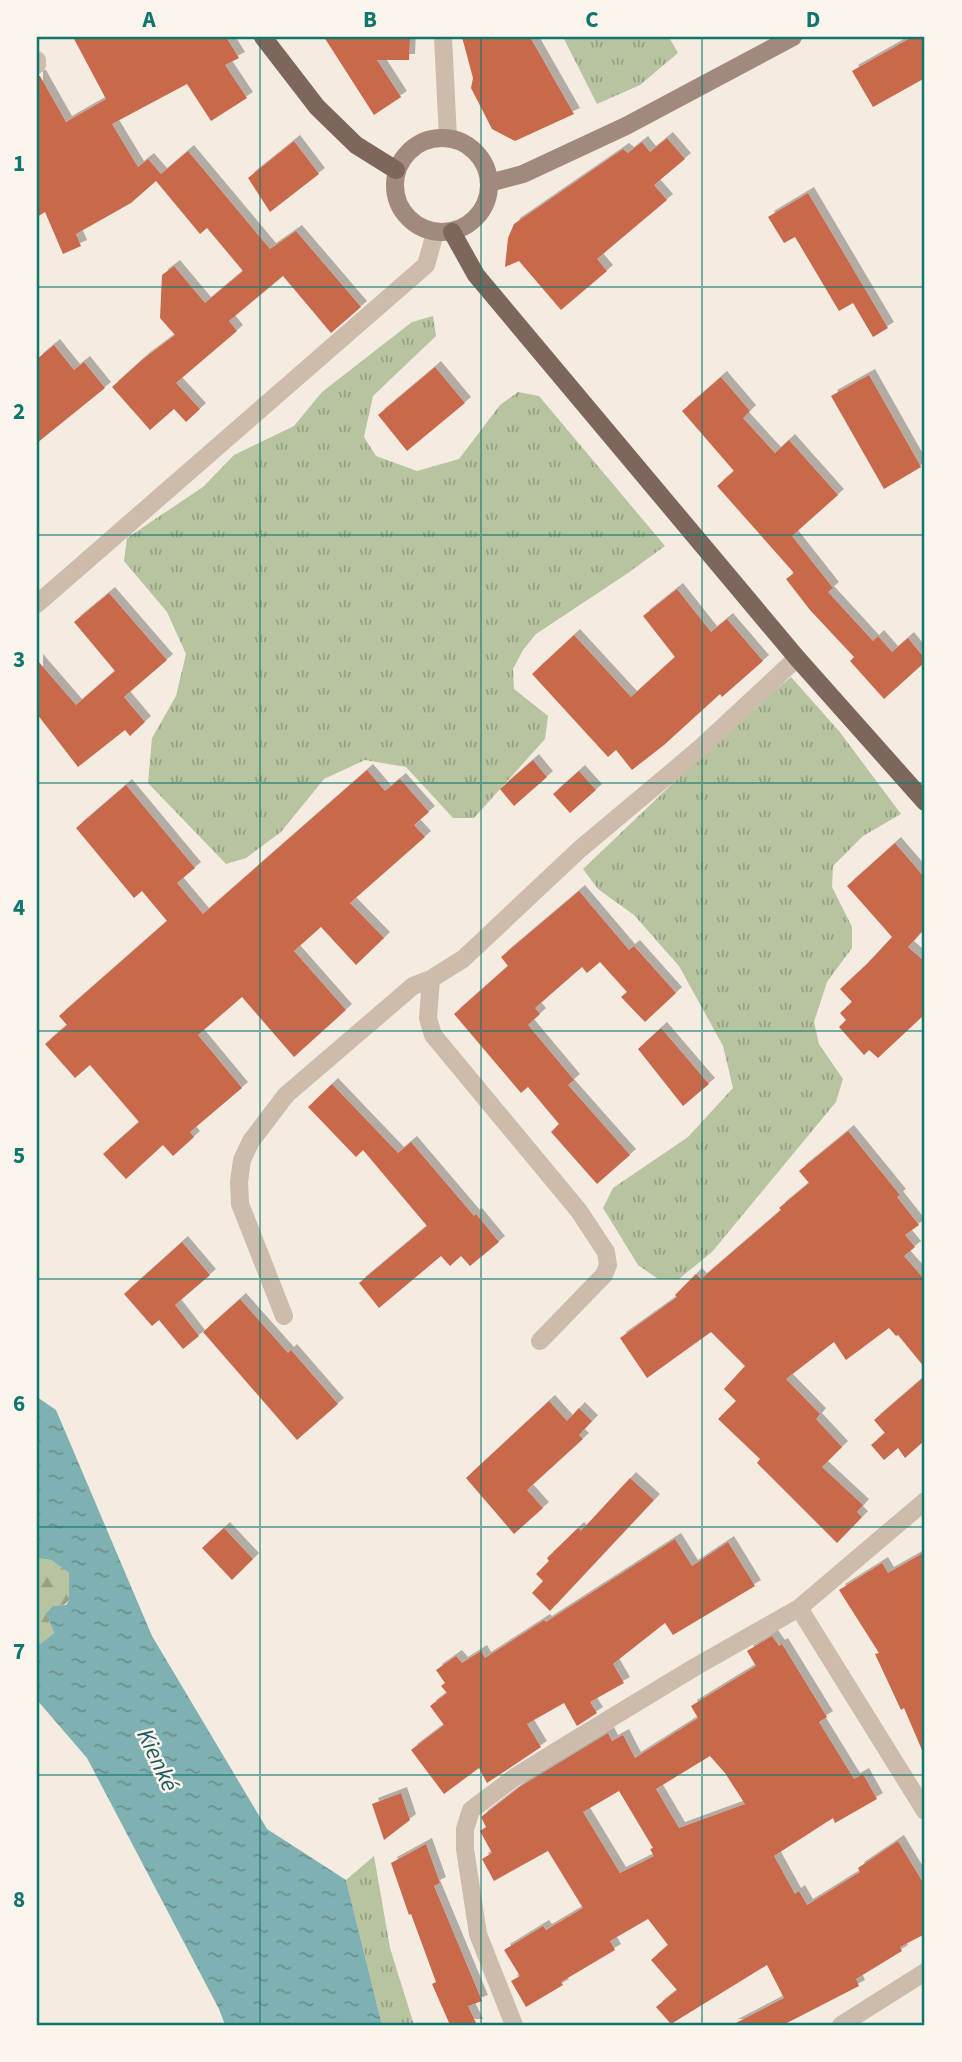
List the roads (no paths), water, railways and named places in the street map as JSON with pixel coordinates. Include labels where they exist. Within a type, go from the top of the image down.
[{"type":"main road","points":[[263,37],[317,107],[356,145],[396,170]]},
{"type":"main road","points":[[444,232],[476,275],[797,658],[925,802]]},
{"type":"street","points":[[443,37],[448,138]]},
{"type":"street","points":[[489,183],[523,174],[626,126],[793,37]]},
{"type":"street","points":[[432,138],[448,138],[461,141],[481,158],[489,183],[487,199],[479,214],[467,225],[444,232],[420,228],[406,217],[398,203],[394,187],[396,170],[404,156],[416,145],[432,138]]},
{"type":"street","points":[[37,604],[426,265],[444,232]]},
{"type":"street","points":[[284,1316],[240,1204],[239,1182],[242,1160],[251,1141],[286,1095],[413,986],[463,960],[580,849],[698,750],[797,658]]},
{"type":"street","points":[[431,979],[428,1018],[433,1035],[579,1210],[606,1252],[608,1265],[604,1275],[540,1341]]},
{"type":"street","points":[[514,2025],[478,1934],[465,1849],[465,1829],[471,1810],[514,1777],[695,1667],[799,1608],[925,1501]]},
{"type":"street","points":[[799,1608],[925,1811]]},
{"type":"street","points":[[841,2025],[925,1972]]},
{"type":"water","name":"Kienké","points":[[37,1397],[56,1410],[152,1636],[267,1829],[346,1880],[382,2025],[225,2025],[87,1758],[37,1700],[37,1640],[40,1644],[54,1633],[45,1615],[53,1606],[66,1605],[69,1600],[69,1573],[51,1560],[37,1558]]}]
